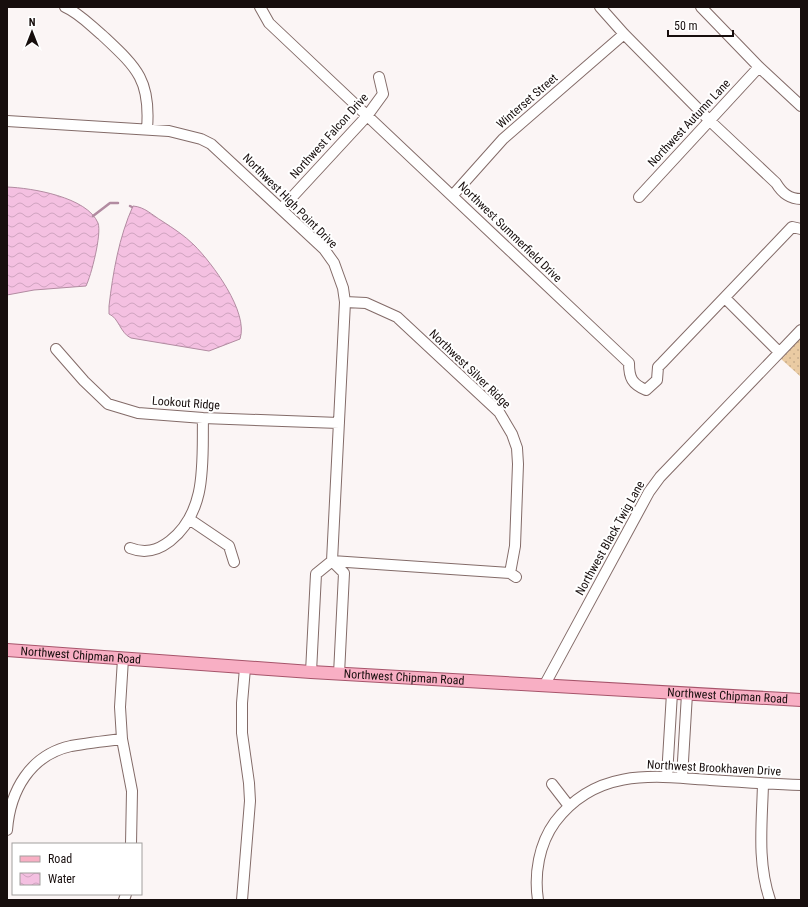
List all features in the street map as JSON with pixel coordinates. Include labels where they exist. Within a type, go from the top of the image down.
[{"type":"main road","name":"Northwest Chipman Road","points":[[7,650],[339,674],[801,700]]},
{"type":"street","points":[[65,7],[82,17],[138,71],[148,104],[147,130]]},
{"type":"street","name":"Northwest Summerfield Drive","points":[[260,7],[269,23],[453,195],[629,363],[629,375],[635,385],[646,390],[657,380],[658,367],[792,227],[801,229]]},
{"type":"street","points":[[600,7],[624,34],[710,121],[776,184],[782,192],[794,199],[801,199]]},
{"type":"street","points":[[700,7],[759,67],[801,106]]},
{"type":"street","name":"Winterset Street","points":[[453,195],[503,139],[624,34]]},
{"type":"street","name":"Northwest Autumn Lane","points":[[638,197],[759,67]]},
{"type":"street","name":"Northwest Falcon Drive","points":[[282,208],[367,116],[383,94],[379,77]]},
{"type":"street","name":"Northwest High Point Drive","points":[[7,120],[180,133],[201,139],[211,144],[282,208],[324,249],[334,263],[343,288],[345,302],[332,561]]},
{"type":"street","points":[[725,298],[779,352]]},
{"type":"street","name":"Northwest Silver Ridge","points":[[332,561],[513,575],[515,546],[518,464],[517,448],[506,421],[499,412],[397,317],[366,303],[345,302]]},
{"type":"street","name":"Northwest Black Twig Lane","points":[[544,686],[652,487],[677,458],[801,330]]},
{"type":"street","name":"Lookout Ridge","points":[[56,349],[84,381],[108,404],[138,413],[203,418],[339,423]]},
{"type":"street","points":[[130,548],[141,552],[161,548],[177,536],[189,519],[198,502],[202,476],[203,418]]},
{"type":"street","points":[[189,519],[228,546],[234,562]]},
{"type":"street","points":[[311,672],[316,574],[332,561],[344,572],[339,674]]},
{"type":"street","points":[[123,658],[120,707],[122,739],[132,791],[131,843]]},
{"type":"street","points":[[242,900],[250,801],[242,733],[242,703],[245,668]]},
{"type":"street","points":[[667,776],[672,693]]},
{"type":"street","points":[[682,778],[687,694]]},
{"type":"street","points":[[7,830],[8,814],[15,790],[34,766],[58,750],[71,746],[122,739]]},
{"type":"street","name":"Northwest Brookhaven Drive","points":[[538,900],[536,887],[539,860],[548,833],[569,806],[589,791],[615,781],[629,778],[667,776],[763,784],[801,785]]},
{"type":"street","points":[[552,784],[569,806]]},
{"type":"street","points":[[763,784],[761,859],[763,879],[770,900]]},
{"type":"shaded area","points":[[801,338],[801,377],[781,359]]},
{"type":"water","points":[[7,187],[30,189],[71,200],[92,214],[98,223],[99,236],[91,273],[86,286],[34,290],[7,295]]},
{"type":"water","points":[[133,206],[145,210],[179,232],[202,253],[219,276],[234,302],[239,315],[241,328],[240,339],[209,351],[131,338],[124,333],[115,319],[109,314],[109,306],[117,255]]},
{"type":"waterway","points":[[93,216],[110,203],[118,203]]}]
